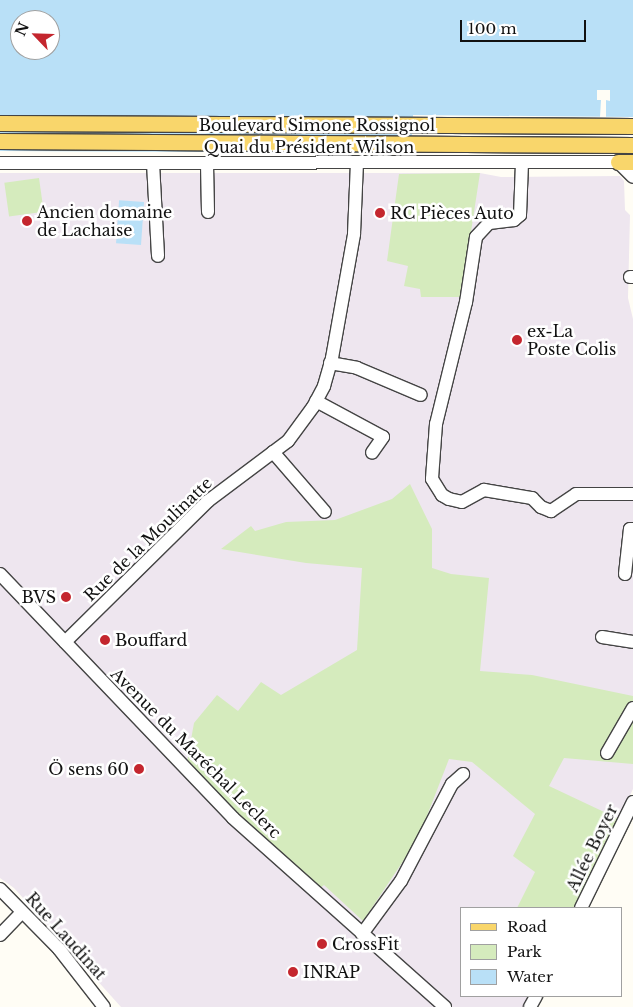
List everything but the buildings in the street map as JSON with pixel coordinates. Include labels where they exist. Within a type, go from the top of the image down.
[{"type":"main road","name":"Boulevard Simone Rossignol","points":[[0,123],[633,126]]},
{"type":"main road","name":"Boulevard Simone Rossignol","points":[[0,141],[633,145]]},
{"type":"street","name":"Quai du Président Wilson","points":[[0,163],[626,162]]},
{"type":"street","points":[[626,162],[633,177]]},
{"type":"street","name":"Rue de la Moulinatte","points":[[65,642],[208,501],[273,452],[301,425],[316,401],[330,363],[354,234],[357,163]]},
{"type":"street","points":[[522,163],[520,215],[514,220],[489,222],[476,237],[466,302],[436,424],[432,479],[442,495],[449,499],[462,502],[484,490],[532,498],[541,507],[551,511],[576,494],[633,494]]},
{"type":"street","points":[[154,164],[158,256]]},
{"type":"street","points":[[207,164],[208,212]]},
{"type":"street","points":[[330,363],[357,368],[421,395]]},
{"type":"street","points":[[316,401],[383,437],[372,453]]},
{"type":"street","points":[[273,452],[325,512]]},
{"type":"street","points":[[625,574],[633,529]]},
{"type":"street","name":"Avenue du Maréchal Leclerc","points":[[0,574],[233,818],[444,1007]]},
{"type":"street","points":[[602,637],[633,642]]},
{"type":"street","points":[[607,753],[633,708]]},
{"type":"street","points":[[362,934],[401,881],[452,784],[463,774]]},
{"type":"street","name":"Allée Boyer","points":[[581,907],[633,802]]},
{"type":"street","name":"Rue Laudinat","points":[[0,890],[58,949],[104,1007]]},
{"type":"street","name":"Rue Laudinat","points":[[0,897],[20,914],[98,1007]]},
{"type":"street","points":[[0,935],[20,914]]},
{"type":"shaded area","points":[[0,173],[480,173],[501,177],[620,176],[624,181],[625,210],[630,215],[628,298],[633,319],[633,789],[575,907],[460,907],[460,997],[530,997],[525,1007],[121,1007],[14,888],[0,878]]},
{"type":"green space","points":[[480,173],[461,297],[421,297],[420,289],[404,286],[408,266],[387,261],[399,174]]},
{"type":"green space","points":[[39,178],[44,212],[9,217],[4,183]]},
{"type":"green space","points":[[410,484],[432,529],[432,568],[451,574],[489,578],[480,671],[532,675],[633,696],[633,764],[564,758],[549,786],[619,819],[575,907],[518,907],[535,872],[513,856],[535,814],[472,762],[449,759],[418,839],[363,921],[324,885],[319,889],[247,823],[187,762],[194,723],[217,695],[238,711],[261,682],[281,695],[357,650],[362,568],[306,563],[221,549],[251,526],[255,531],[286,522],[335,520],[392,499]]},
{"type":"water","points":[[0,0],[633,0],[633,117],[413,115],[411,153],[0,151]]},
{"type":"water","points":[[119,200],[144,202],[141,245],[116,243]]},
{"type":"pier","points":[[597,90],[610,90],[610,101],[606,100],[606,117],[600,117],[601,100],[597,100]]},
{"type":"place","name":"RC Pièces Auto","points":[[380,213]]},
{"type":"place","name":"Ancien domaine de Lachaise","points":[[27,221]]},
{"type":"place","name":"ex-La Poste Colis","points":[[517,340]]},
{"type":"place","name":"BVS","points":[[66,597]]},
{"type":"place","name":"Bouffard","points":[[105,640]]},
{"type":"place","name":"Ö sens 60","points":[[139,769]]},
{"type":"place","name":"CrossFit","points":[[322,944]]},
{"type":"place","name":"INRAP","points":[[293,972]]}]
